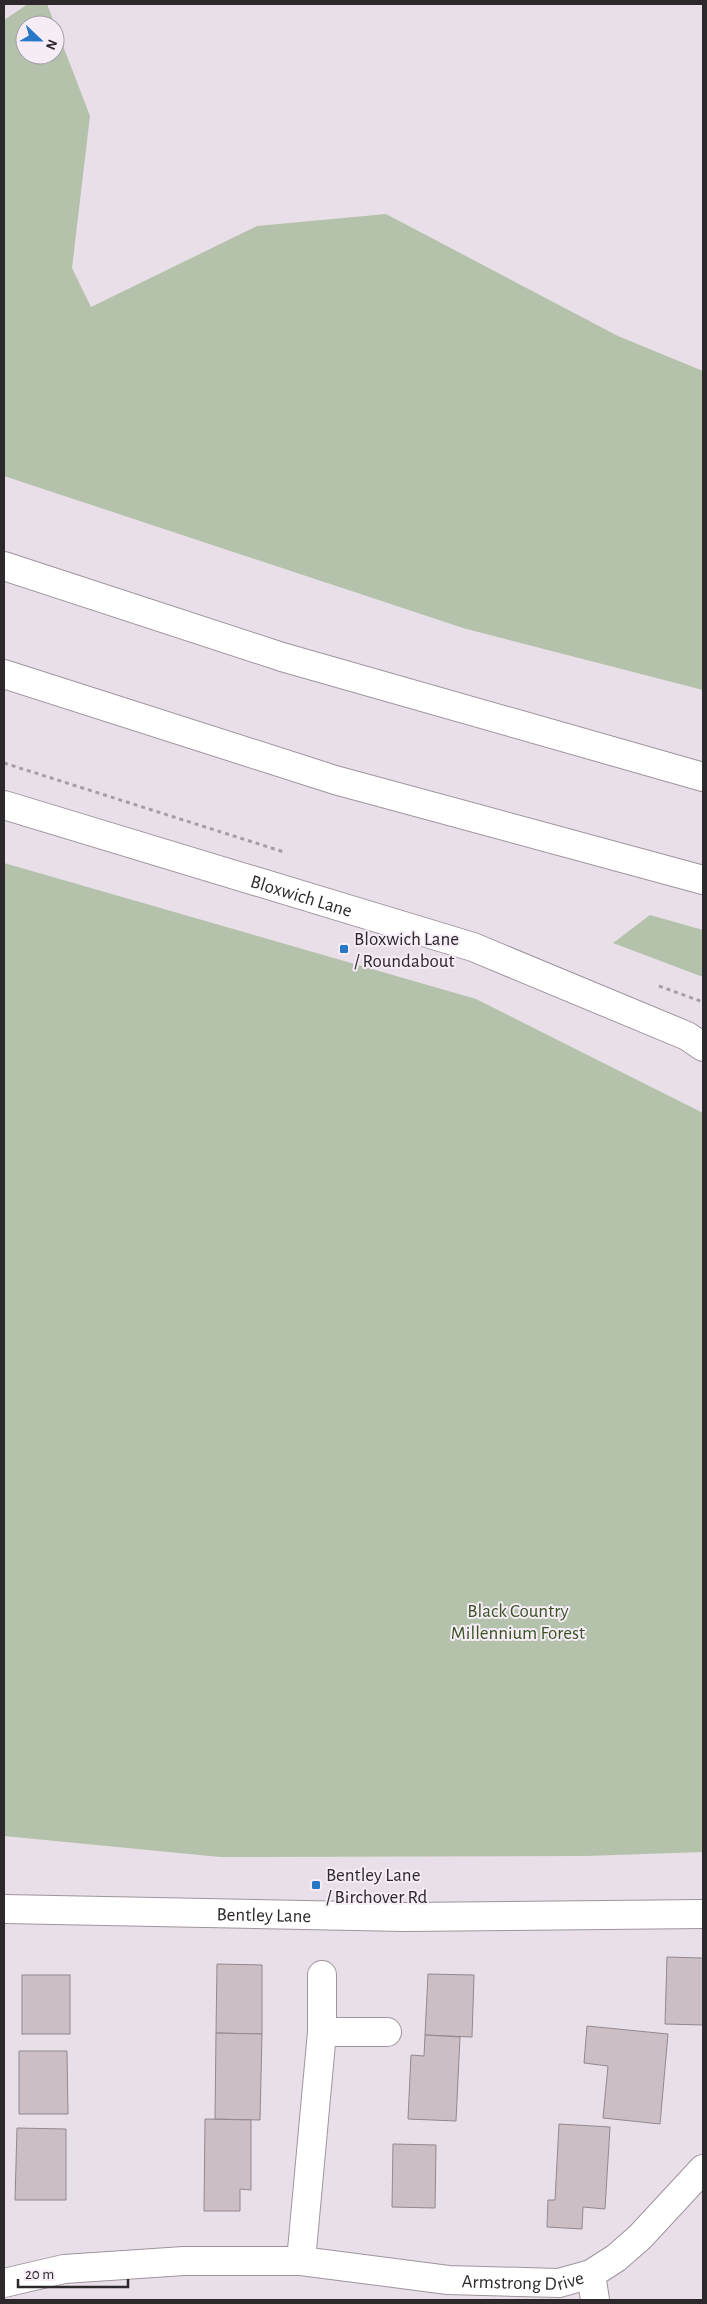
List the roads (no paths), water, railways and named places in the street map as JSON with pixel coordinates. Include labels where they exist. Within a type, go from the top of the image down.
[{"type":"main road","points":[[4,566],[282,657],[703,777]]},
{"type":"main road","points":[[4,674],[335,780],[703,880]]},
{"type":"main road","name":"Bloxwich Lane","points":[[4,805],[473,947],[687,1036],[703,1047]]},
{"type":"main road","name":"Bentley Lane","points":[[4,1909],[405,1917],[703,1914]]},
{"type":"main road","points":[[301,2261],[322,2032],[322,1975]]},
{"type":"main road","points":[[322,2032],[387,2032]]},
{"type":"main road","name":"Armstrong Drive","points":[[4,2283],[64,2269],[184,2261],[301,2261],[448,2280],[559,2283],[593,2287],[616,2258],[640,2237],[703,2169]]},
{"type":"place","name":"Bloxwich Lane / Roundabout","points":[[344,949]]},
{"type":"place","name":"Bentley Lane / Birchover Rd","points":[[316,1885]]},
{"type":"park label","name":"Black Country Millennium Forest","points":[[518,1621]]}]
